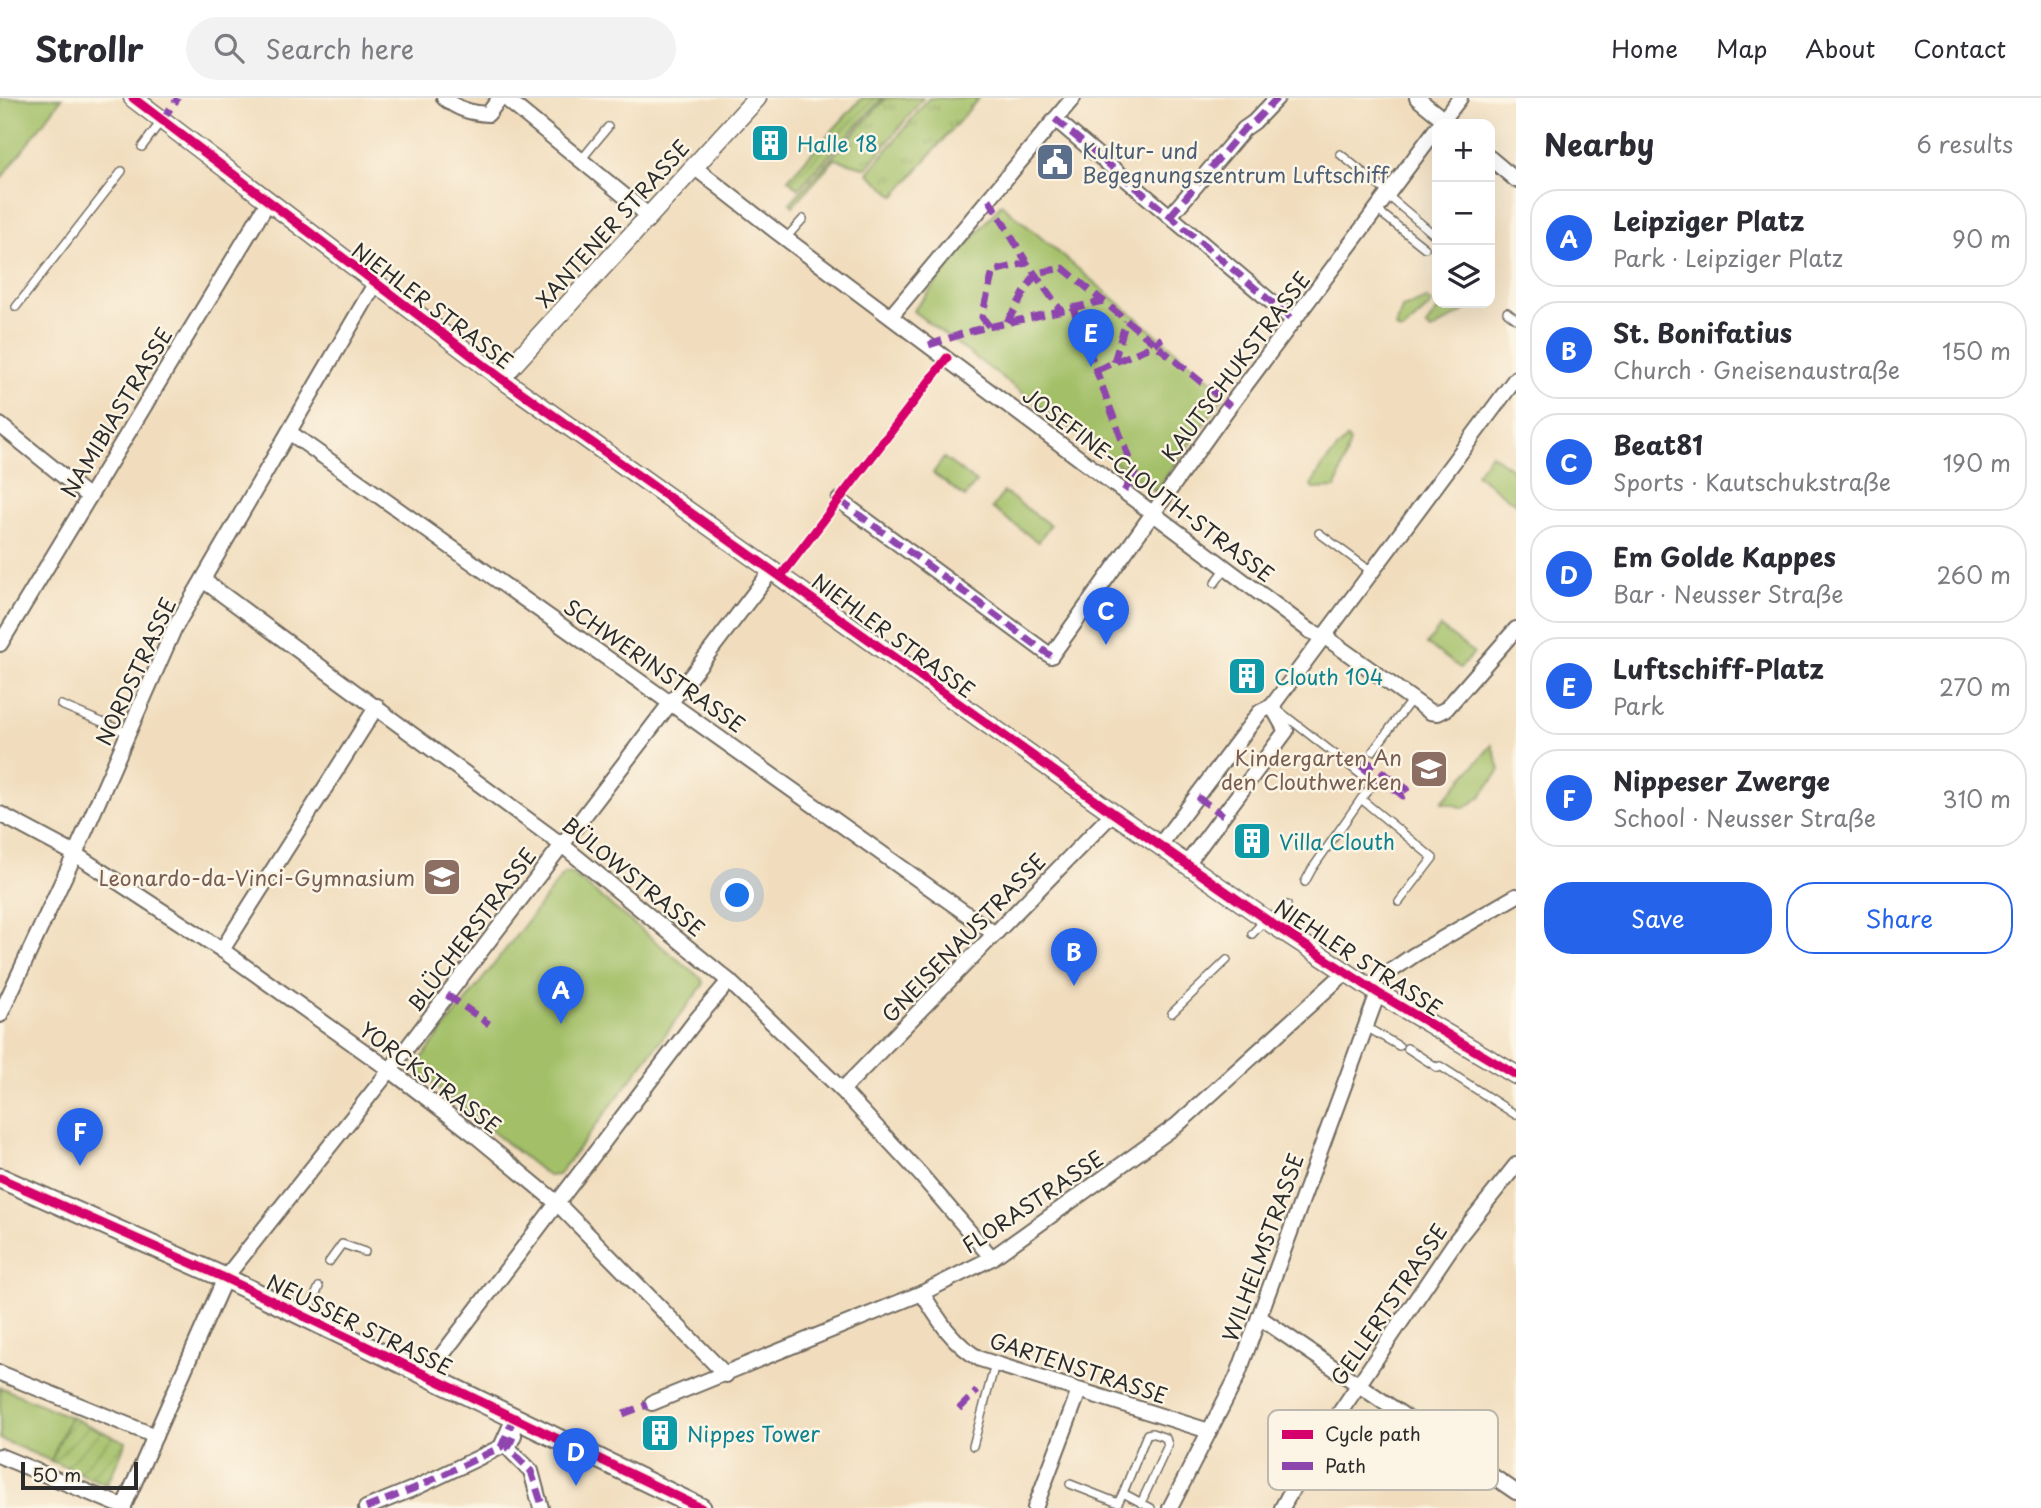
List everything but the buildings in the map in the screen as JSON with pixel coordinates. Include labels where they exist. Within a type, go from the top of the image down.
[{"type":"main road","name":"NEUSSER STRASSE","points":[[0,1178],[225,1278],[701,1508]]},
{"type":"street","name":"NIEHLER STRASSE","points":[[133,98],[501,378],[1113,813],[1373,990],[1516,1075]]},
{"type":"street","points":[[444,98],[469,113],[488,114],[503,98],[649,216]]},
{"type":"street","name":"XANTENER STRASSE","points":[[501,378],[757,98]]},
{"type":"street","points":[[891,316],[1073,98]]},
{"type":"street","points":[[1170,216],[1244,129],[1277,98]]},
{"type":"street","points":[[1417,98],[1437,119]]},
{"type":"street","name":"KAUTSCHUKSTRASSE","points":[[1445,119],[1460,98]]},
{"type":"street","points":[[1055,119],[1294,321]]},
{"type":"street","name":"KAUTSCHUKSTRASSE","points":[[839,500],[1051,656],[1226,411],[1432,137]]},
{"type":"street","points":[[1495,162],[1516,180]]},
{"type":"street","name":"JOSEFINE-CLOUTH-STRASSE","points":[[694,167],[1310,631],[1325,637],[1430,712],[1437,713],[1446,709],[1516,629]]},
{"type":"street","name":"NAMIBIASTRASSE","points":[[2,638],[268,202]]},
{"type":"street","name":"NORDSTRASSE","points":[[0,1015],[75,854],[174,629],[375,284]]},
{"type":"street","points":[[1160,845],[1248,727],[1260,712],[1272,706],[1325,637],[1516,378]]},
{"type":"street","points":[[0,425],[89,497]]},
{"type":"street","name":"SCHWERINSTRASSE","points":[[289,432],[995,934]]},
{"type":"street","name":"BLÜCHERSTRASSE","points":[[123,1508],[225,1278],[390,1070],[772,570]]},
{"type":"street","name":"BÜLOWSTRASSE","points":[[202,580],[377,706],[562,845],[729,981],[842,1090],[920,1174],[992,1258]]},
{"type":"street","points":[[222,950],[377,706]]},
{"type":"street","points":[[1186,864],[1286,731],[1272,706]]},
{"type":"street","name":"GNEISENAUSTRASSE","points":[[842,1090],[1113,813]]},
{"type":"street","name":"YORCKSTRASSE","points":[[0,814],[75,854],[222,950],[390,1070],[475,1135],[557,1203],[726,1375]]},
{"type":"street","points":[[1373,990],[1414,955],[1516,896]]},
{"type":"street","name":"FLORASTRASSE","points":[[652,1403],[922,1293],[992,1258],[1177,1125],[1347,971]]},
{"type":"street","points":[[426,1376],[696,1020],[729,981]]},
{"type":"street","name":"WILHELMSTRASSE","points":[[1170,1508],[1237,1377],[1365,1027],[1373,990]]},
{"type":"street","name":"GELLERTSTRASSE","points":[[1341,1410],[1457,1239],[1516,1165]]},
{"type":"street","name":"GARTENSTRASSE","points":[[922,1293],[955,1341],[973,1355],[1209,1431]]},
{"type":"street","points":[[1259,1317],[1397,1410]]},
{"type":"street","points":[[0,1373],[155,1436]]},
{"type":"street","points":[[1035,1508],[1079,1391]]},
{"type":"street","points":[[366,1508],[504,1448],[517,1420]]},
{"type":"street","points":[[504,1448],[531,1471],[541,1508]]},
{"type":"street","points":[[0,1456],[123,1508]]},
{"type":"street","points":[[1498,1480],[1516,1492]]},
{"type":"street","name":"GELLERTSTRASSE","points":[[1282,1508],[1292,1490]]},
{"type":"lane","points":[[142,147],[162,120]]},
{"type":"lane","points":[[581,160],[608,127]]},
{"type":"lane","points":[[1340,154],[1432,233]]},
{"type":"lane","points":[[16,307],[122,171]]},
{"type":"lane","points":[[1376,209],[1425,248]]},
{"type":"lane","points":[[786,238],[803,219]]},
{"type":"lane","points":[[1507,312],[1516,319]]},
{"type":"lane","points":[[1319,533],[1372,572]]},
{"type":"lane","points":[[1215,583],[1227,568]]},
{"type":"lane","points":[[1373,751],[1412,699]]},
{"type":"lane","points":[[61,705],[128,733]]},
{"type":"lane","points":[[1272,706],[1373,784],[1305,882]]},
{"type":"lane","points":[[1361,799],[1433,858],[1399,902]]},
{"type":"lane","points":[[1252,934],[1270,922],[1287,905]]},
{"type":"lane","points":[[1172,1013],[1227,960]]},
{"type":"lane","points":[[1365,1027],[1439,1067],[1516,1115]]},
{"type":"lane","points":[[329,1262],[342,1244],[365,1252]]},
{"type":"lane","points":[[306,1317],[319,1287]]},
{"type":"lane","points":[[973,1446],[995,1364]]},
{"type":"lane","points":[[1070,1484],[1118,1503],[1147,1434],[1152,1433],[1166,1438],[1168,1445],[1141,1503]]},
{"type":"lane","points":[[1123,1493],[1151,1508]]},
{"type":"green space","points":[[0,98],[62,98],[0,180]]},
{"type":"green space","points":[[862,98],[883,98],[798,189],[788,179]]},
{"type":"green space","points":[[886,98],[923,98],[867,168],[835,159],[793,206],[790,203]]},
{"type":"green space","points":[[929,98],[979,98],[895,196],[868,173]]},
{"type":"green space","points":[[1001,204],[1226,393],[1155,492],[913,311]]},
{"type":"green space","points":[[1427,299],[1432,303],[1403,331],[1396,327],[1402,308]]},
{"type":"green space","points":[[1439,308],[1468,308],[1431,331],[1426,326]]},
{"type":"green space","points":[[1347,438],[1350,442],[1336,488],[1313,489],[1311,486],[1323,465]]},
{"type":"green space","points":[[1491,454],[1516,472],[1516,504],[1476,474]]},
{"type":"green space","points":[[944,458],[976,482],[965,497],[933,473]]},
{"type":"green space","points":[[1004,492],[1050,525],[1038,542],[992,508]]},
{"type":"green space","points":[[1440,627],[1474,653],[1460,668],[1427,644]]},
{"type":"green space","points":[[1492,745],[1500,770],[1481,796],[1465,808],[1442,802]]},
{"type":"green space","points":[[567,873],[572,874],[702,979],[703,985],[558,1175],[548,1176],[419,1073],[418,1063]]},
{"type":"green space","points":[[0,1387],[70,1417],[51,1461],[0,1439]]},
{"type":"green space","points":[[70,1417],[126,1442],[107,1485],[51,1461]]},
{"type":"marked path","points":[[162,120],[178,98]]},
{"type":"marked path","points":[[1170,216],[1244,129],[1277,98]]},
{"type":"marked path","points":[[1055,119],[1294,321]]},
{"type":"marked path","points":[[989,199],[1027,263],[1062,312]]},
{"type":"marked path","points":[[989,326],[982,317],[993,271],[1027,263]]},
{"type":"marked path","points":[[1007,322],[1036,273],[1063,268],[1103,301]]},
{"type":"marked path","points":[[929,345],[971,331],[1103,301],[1230,406]]},
{"type":"marked path","points":[[1073,308],[1135,475],[1124,491]]},
{"type":"marked path","points":[[1114,362],[1126,321]]},
{"type":"marked path","points":[[1097,370],[1154,345],[1162,338]]},
{"type":"marked path","points":[[839,500],[1051,656]]},
{"type":"marked path","points":[[1363,759],[1407,789],[1407,795],[1403,796],[1377,779],[1360,765],[1363,759]]},
{"type":"marked path","points":[[1197,797],[1223,815]]},
{"type":"marked path","points":[[447,995],[489,1024]]},
{"type":"marked path","points":[[959,1409],[977,1391]]},
{"type":"marked path","points":[[623,1414],[647,1405]]},
{"type":"marked path","points":[[366,1508],[501,1447],[514,1418]]},
{"type":"marked path","points":[[513,1437],[508,1448],[531,1471],[542,1505]]},
{"type":"cycle path","points":[[133,98],[501,378],[1113,813],[1274,925],[1378,993],[1516,1075]]},
{"type":"cycle path","points":[[781,576],[947,358]]},
{"type":"cycle path","points":[[0,1178],[225,1278],[701,1508]]},
{"type":"place","name":"Halle 18","points":[[770,143]]},
{"type":"place","name":"Kultur- und Begegnungszentrum Luftschiff","points":[[1055,162]]},
{"type":"place","name":"Luftschiff-Platz","points":[[1091,367]]},
{"type":"place","name":"Beat81","points":[[1106,645]]},
{"type":"place","name":"Clouth 104","points":[[1247,676]]},
{"type":"place","name":"Kindergarten An den Clouthwerken","points":[[1429,769]]},
{"type":"place","name":"Villa Clouth","points":[[1252,841]]},
{"type":"place","name":"Leonardo-da-Vinci-Gymnasium","points":[[442,877]]},
{"type":"place","name":"St. Bonifatius","points":[[1074,986]]},
{"type":"place","name":"Leipziger Platz","points":[[561,1024]]},
{"type":"place","name":"Nippeser Zwerge","points":[[80,1166]]},
{"type":"place","name":"Nippes Tower","points":[[660,1433]]},
{"type":"place","name":"Em Golde Kappes","points":[[576,1486]]}]
